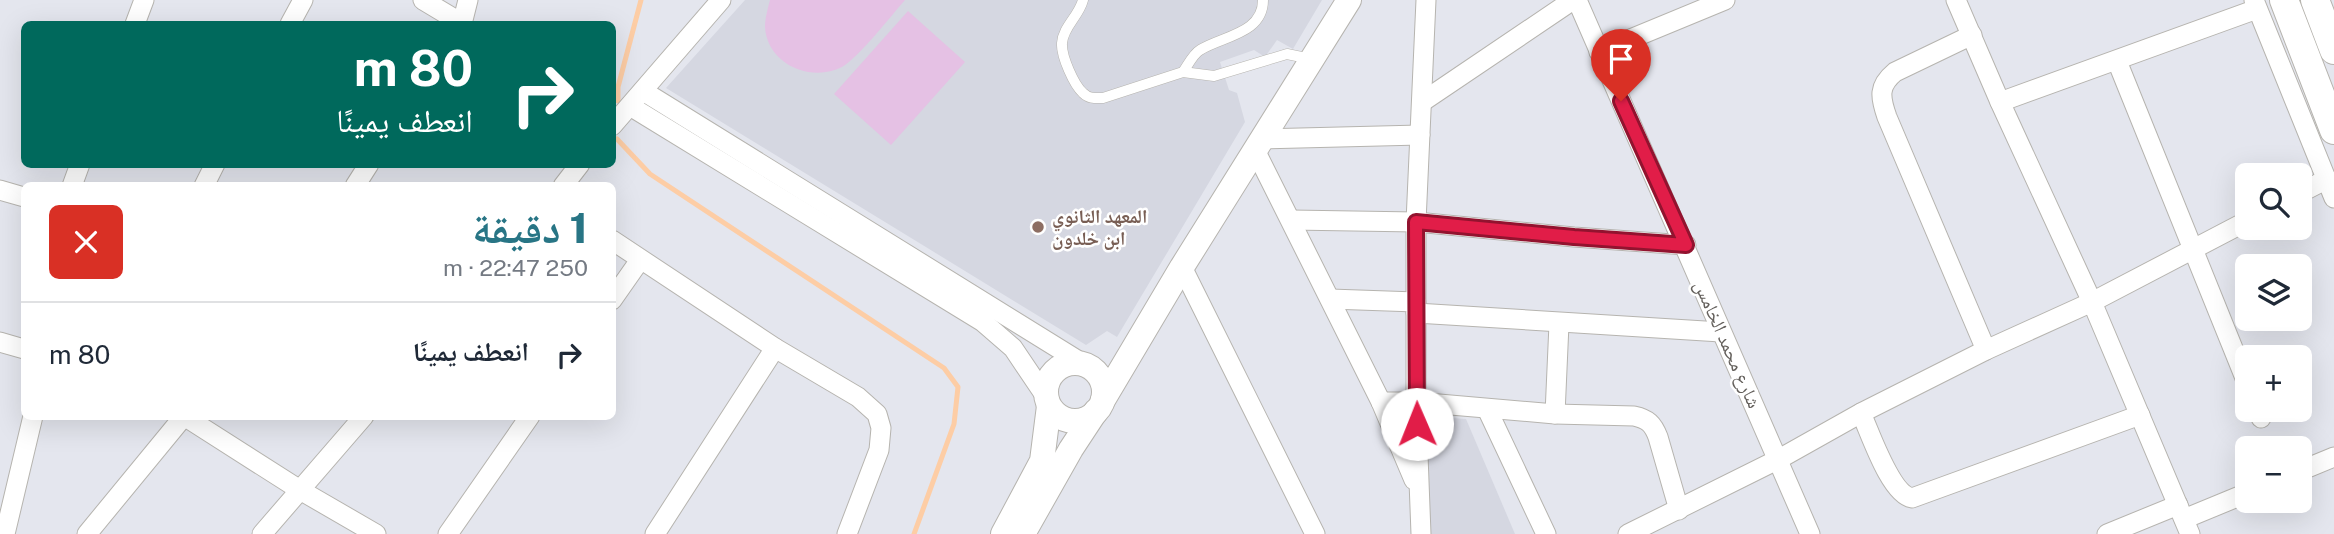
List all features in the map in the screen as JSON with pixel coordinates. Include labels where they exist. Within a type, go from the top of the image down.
[{"type":"main road","points":[[2284,0],[2334,130]]},
{"type":"main road","points":[[2315,0],[2334,50]]},
{"type":"street","points":[[136,21],[144,0]]},
{"type":"street","points":[[292,21],[303,0]]},
{"type":"street","points":[[423,0],[457,21]]},
{"type":"street","points":[[463,21],[468,0]]},
{"type":"street","points":[[616,121],[721,0]]},
{"type":"street","points":[[1023,534],[1071,449],[1182,267],[1349,0]]},
{"type":"street","points":[[1421,534],[1416,401],[1416,222],[1426,0]]},
{"type":"street","points":[[1422,102],[1575,0]]},
{"type":"street","name":"شارع محمد الخامس","points":[[1575,0],[1686,245],[1721,332],[1810,534]]},
{"type":"street","points":[[1599,52],[1725,0]]},
{"type":"street","points":[[1956,0],[2092,302],[2184,519]]},
{"type":"street","points":[[2000,102],[2116,61],[2256,4],[2334,198]]},
{"type":"street","points":[[1972,35],[1895,72],[1882,85],[1881,97],[1887,117],[1986,350]]},
{"type":"street","points":[[2116,61],[2235,353]]},
{"type":"street","points":[[636,98],[1083,364],[1098,375],[1104,391],[1100,404],[1083,420],[1073,421],[1055,414],[1013,348],[983,322],[636,98]]},
{"type":"street","points":[[1258,145],[1420,135]]},
{"type":"street","points":[[1258,145],[1291,220],[1381,402],[1419,491]]},
{"type":"street","points":[[566,182],[577,168]]},
{"type":"street","points":[[2312,187],[2327,179]]},
{"type":"street","points":[[0,190],[21,196]]},
{"type":"street","points":[[1291,220],[1416,222],[1686,245]]},
{"type":"street","points":[[1628,534],[1779,459],[1861,413],[1986,350],[2092,302],[2235,227]]},
{"type":"street","points":[[616,243],[775,348],[869,405],[880,420],[881,440],[848,534]]},
{"type":"street","points":[[616,294],[640,260]]},
{"type":"street","points":[[1182,267],[1315,534]]},
{"type":"street","points":[[1330,299],[1559,324],[1721,332]]},
{"type":"street","points":[[1555,414],[1559,324]]},
{"type":"street","points":[[1003,534],[1042,461],[1049,378],[1063,365],[1105,362],[1143,331]]},
{"type":"street","points":[[0,342],[21,348]]},
{"type":"street","points":[[655,534],[775,348]]},
{"type":"street","points":[[1381,402],[1416,401],[1555,414],[1634,416],[1650,422],[1658,437],[1679,510]]},
{"type":"street","points":[[1487,409],[1546,534]]},
{"type":"street","points":[[1861,413],[1895,486],[1906,497],[1912,498],[2140,415]]},
{"type":"street","points":[[5,534],[32,420]]},
{"type":"street","points":[[87,534],[182,420]]},
{"type":"street","points":[[189,420],[376,534]]},
{"type":"street","points":[[262,534],[361,420]]},
{"type":"street","points":[[448,534],[527,420]]},
{"type":"street","points":[[2312,467],[2333,459]]},
{"type":"street","points":[[2108,534],[2184,519],[2235,498]]},
{"type":"lane","points":[[1083,0],[1080,12],[1068,26],[1062,42],[1063,59],[1083,93],[1093,99],[1183,72],[1214,76],[1287,54],[1312,59]]},
{"type":"lane","points":[[1183,72],[1198,50],[1235,37],[1254,23],[1264,7],[1264,0]]},
{"type":"shaded area","name":"المعهد الثانوي ابن خلدون","points":[[745,0],[1322,0],[1293,49],[1277,40],[1265,57],[1254,50],[1220,62],[1229,90],[1237,93],[1245,122],[1117,337],[1107,331],[1086,345],[666,88]]},
{"type":"shaded area","points":[[770,0],[905,0],[849,62],[842,67],[817,73],[793,67],[774,51],[765,27]]},
{"type":"shaded area","points":[[908,11],[965,62],[891,145],[834,94]]},
{"type":"shaded area","points":[[1423,416],[1466,419],[1515,534],[1426,534]]},
{"type":"waterway","points":[[618,101],[618,87],[641,0]]},
{"type":"waterway","points":[[617,139],[650,174],[944,368],[958,387],[954,424],[914,534]]},
{"type":"place","name":"المعهد الثانوي ابن خلدون","points":[[1038,227]]},
{"type":"route","points":[[1417,424],[1416,222],[1686,245],[1621,101]]}]
